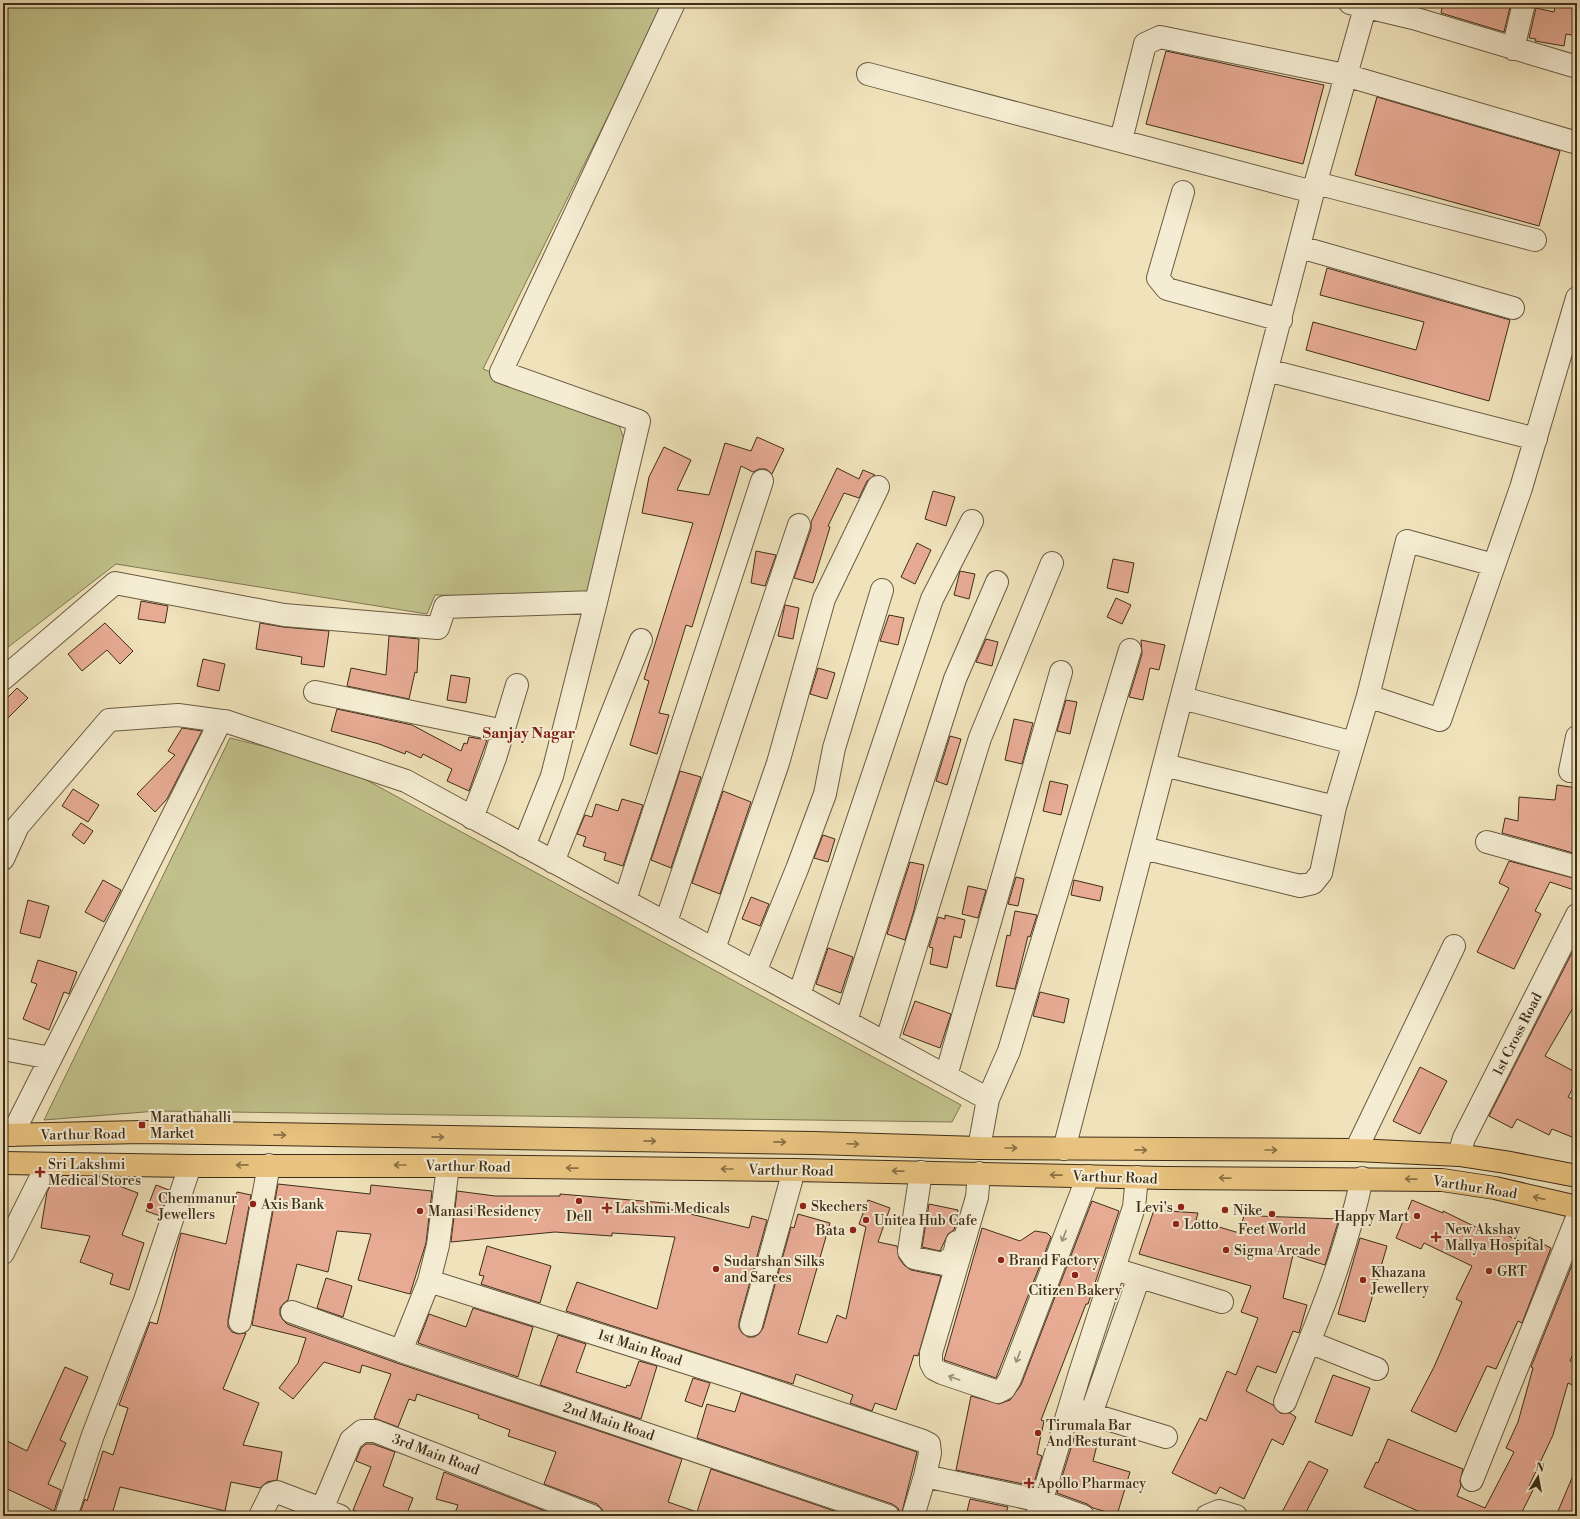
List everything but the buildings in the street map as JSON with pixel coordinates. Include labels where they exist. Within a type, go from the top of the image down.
[{"type":"main road","name":"Varthur Road","points":[[7,1135],[142,1132],[814,1143],[979,1148],[1356,1150],[1459,1155],[1577,1176]]},
{"type":"main road","points":[[610,1140],[611,1169]]},
{"type":"main road","name":"Varthur Road","points":[[3,1163],[47,1165],[448,1166],[794,1170],[1137,1177],[1362,1178],[1442,1180],[1496,1188],[1577,1207]]},
{"type":"street","points":[[524,846],[552,776],[596,602],[639,421],[501,372],[674,3]]},
{"type":"street","points":[[1513,49],[1524,3]]},
{"type":"street","points":[[1064,1148],[1345,75],[1358,5],[1415,11],[1513,49],[1577,67]]},
{"type":"street","points":[[1121,140],[1145,44],[1160,37],[1345,75],[1577,143]]},
{"type":"street","points":[[868,74],[1121,140],[1535,240]]},
{"type":"street","points":[[1183,192],[1158,278],[1167,289],[1281,320]]},
{"type":"street","points":[[1300,247],[1513,308]]},
{"type":"street","points":[[1368,696],[1440,720],[1521,488],[1577,298]]},
{"type":"street","points":[[1268,370],[1536,439]]},
{"type":"street","points":[[625,900],[762,481]]},
{"type":"street","points":[[714,949],[778,763],[824,599],[878,487]]},
{"type":"street","points":[[799,996],[932,599],[972,521]]},
{"type":"street","points":[[666,922],[799,525]]},
{"type":"street","points":[[1143,848],[1300,886],[1312,882],[1321,873],[1335,806],[1368,696],[1407,541],[1494,565]]},
{"type":"street","points":[[886,1043],[980,738],[1052,563]]},
{"type":"street","points":[[846,1021],[955,679],[997,582]]},
{"type":"street","points":[[3,679],[115,584],[284,615],[438,628],[445,607],[596,602]]},
{"type":"street","points":[[755,972],[797,869],[825,794],[834,748],[882,590]]},
{"type":"street","points":[[553,862],[640,640]]},
{"type":"street","points":[[979,1148],[988,1099],[1009,1051],[1130,650]]},
{"type":"street","points":[[946,1076],[1061,672]]},
{"type":"street","points":[[472,818],[504,731],[517,685]]},
{"type":"street","points":[[315,692],[504,731]]},
{"type":"street","points":[[1182,698],[1354,743]]},
{"type":"street","points":[[3,859],[18,826],[109,720],[178,715],[225,721],[406,781],[988,1099]]},
{"type":"street","points":[[7,1135],[51,1058],[219,724],[222,721]]},
{"type":"street","points":[[1577,737],[1570,771],[1577,771]]},
{"type":"street","points":[[1164,765],[1335,806]]},
{"type":"street","points":[[1487,842],[1577,867]]},
{"type":"street","name":"1st Cross Road","points":[[1459,1155],[1464,1138],[1577,915]]},
{"type":"street","points":[[1356,1150],[1454,946]]},
{"type":"street","points":[[3,1049],[51,1058]]},
{"type":"street","points":[[3,1253],[47,1165]]},
{"type":"street","points":[[240,1322],[269,1165]]},
{"type":"street","points":[[66,1516],[88,1448],[145,1300],[190,1166]]},
{"type":"street","points":[[401,1351],[429,1280],[438,1245],[448,1166]]},
{"type":"street","points":[[750,1325],[794,1170]]},
{"type":"street","points":[[921,1172],[909,1251],[914,1258],[944,1264],[954,1255],[972,1173]]},
{"type":"street","points":[[972,1173],[977,1197],[931,1353],[931,1363],[934,1369],[942,1373],[998,1392],[1004,1389],[1010,1378],[1088,1176]]},
{"type":"street","points":[[1039,1508],[1069,1408],[1134,1207],[1137,1177]]},
{"type":"street","points":[[1284,1402],[1334,1282],[1355,1209],[1362,1178]]},
{"type":"street","points":[[1472,1480],[1577,1218]]},
{"type":"street","points":[[1114,1269],[1222,1302]]},
{"type":"street","points":[[1091,1414],[1139,1277]]},
{"type":"street","name":"1st Main Road","points":[[429,1280],[699,1366],[923,1441],[929,1444],[930,1453],[925,1476]]},
{"type":"street","name":"2nd Main Road","points":[[292,1312],[401,1351],[888,1516]]},
{"type":"street","points":[[1309,1342],[1377,1369]]},
{"type":"street","points":[[1069,1408],[1166,1437]]},
{"type":"street","name":"3rd Main Road","points":[[331,1512],[350,1440],[362,1431],[375,1431],[592,1516]]},
{"type":"street","points":[[913,1516],[925,1476],[1039,1508],[1083,1516]]},
{"type":"street","points":[[260,1516],[271,1494],[277,1492],[331,1512]]},
{"type":"street","points":[[1207,1516],[1219,1511],[1236,1516]]},
{"type":"green space","points":[[3,3],[664,3],[483,369],[617,419],[626,445],[590,598],[435,595],[427,614],[116,564],[3,651]]},
{"type":"green space","points":[[230,738],[339,765],[961,1105],[952,1122],[157,1111],[44,1120]]},
{"type":"place","name":"Marathahalli Market","points":[[142,1125]]},
{"type":"place","name":"Sri Lakshmi Medical Stores","points":[[40,1172]]},
{"type":"place","name":"Dell","points":[[579,1201]]},
{"type":"place","name":"Axis Bank","points":[[253,1204]]},
{"type":"place","name":"Chemmanur Jewellers","points":[[150,1206]]},
{"type":"place","name":"Skechers","points":[[803,1206]]},
{"type":"place","name":"Levi's","points":[[1181,1207]]},
{"type":"place","name":"Lakshmi Medicals","points":[[607,1208]]},
{"type":"place","name":"Nike","points":[[1225,1210]]},
{"type":"place","name":"Manasi Residency","points":[[420,1211]]},
{"type":"place","name":"Feet World","points":[[1272,1214]]},
{"type":"place","name":"Happy Mart","points":[[1417,1216]]},
{"type":"place","name":"Unitea Hub Cafe","points":[[866,1220]]},
{"type":"place","name":"Lotto","points":[[1176,1224]]},
{"type":"place","name":"Bata","points":[[853,1230]]},
{"type":"place","name":"New Akshay Mallya Hospital","points":[[1436,1237]]},
{"type":"place","name":"Sigma Arcade","points":[[1226,1250]]},
{"type":"place","name":"Brand Factory","points":[[1001,1260]]},
{"type":"place","name":"Sudarshan Silks and Sarees","points":[[716,1269]]},
{"type":"place","name":"GRT","points":[[1489,1271]]},
{"type":"place","name":"Citizen Bakery","points":[[1075,1275]]},
{"type":"place","name":"Khazana Jewellery","points":[[1363,1280]]},
{"type":"place","name":"Tirumala Bar And Resturant","points":[[1038,1433]]},
{"type":"place","name":"Apollo Pharmacy","points":[[1029,1483]]},
{"type":"district","name":"Sanjay Nagar","points":[[529,733]]}]
